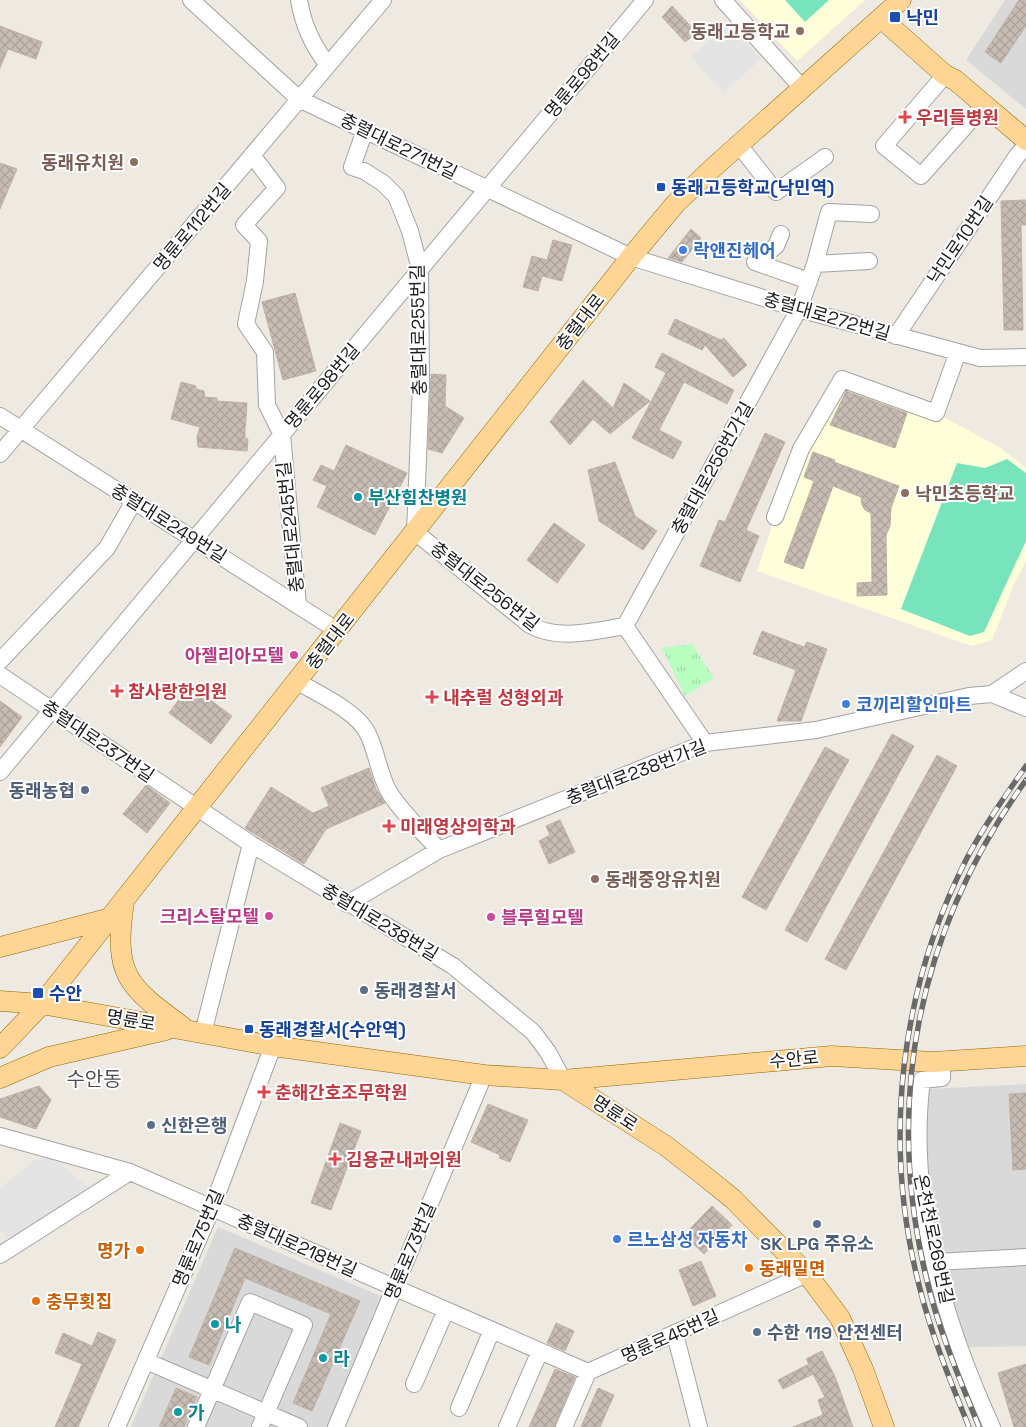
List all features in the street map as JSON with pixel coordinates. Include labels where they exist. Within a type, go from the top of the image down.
[{"type":"main road","name":"충렬대로","points":[[0,1048],[42,1004],[111,918],[631,257],[676,203],[901,0]]},
{"type":"main road","points":[[881,18],[945,75],[955,80],[1026,140]]},
{"type":"main road","points":[[124,901],[119,940],[123,963],[130,981],[145,999],[188,1030]]},
{"type":"main road","points":[[0,947],[111,918]]},
{"type":"main road","name":"명륜로","points":[[0,1001],[42,1004],[273,1046],[484,1075],[563,1080],[666,1146],[702,1174],[733,1199],[806,1274],[840,1318],[863,1369],[884,1427]]},
{"type":"main road","points":[[0,1078],[49,1057],[188,1030]]},
{"type":"main road","name":"수안로","points":[[563,1080],[832,1056],[942,1062],[1026,1056]]},
{"type":"street","name":"충렬대로271번길","points":[[191,0],[300,99],[631,257]]},
{"type":"street","points":[[298,0],[302,18],[315,50],[328,65]]},
{"type":"street","name":"명륜로112번길","points":[[0,454],[383,0]]},
{"type":"street","name":"명륜로98번길","points":[[0,772],[645,0]]},
{"type":"street","points":[[723,0],[802,89]]},
{"type":"street","points":[[945,75],[884,146],[921,176],[984,104]]},
{"type":"street","name":"충렬대로255번길","points":[[365,130],[352,167],[364,171],[383,183],[396,196],[410,231],[420,269],[421,384],[415,532]]},
{"type":"street","points":[[739,145],[776,192],[825,157]]},
{"type":"street","name":"낙민로10번길","points":[[896,336],[1026,145]]},
{"type":"street","name":"충렬대로245번길","points":[[252,155],[277,188],[244,225],[259,241],[255,281],[246,324],[265,352],[267,405],[282,435],[298,605]]},
{"type":"street","name":"충렬대로256번가길","points":[[625,626],[799,309],[816,264],[829,212],[871,214]]},
{"type":"street","points":[[781,234],[776,246],[755,262],[809,280]]},
{"type":"street","name":"충렬대로272번길","points":[[631,257],[799,309],[980,358],[1026,357]]},
{"type":"street","points":[[816,264],[870,261]]},
{"type":"street","points":[[775,517],[801,449],[842,379],[936,414],[958,352]]},
{"type":"street","name":"충렬대로249번길","points":[[0,416],[338,631]]},
{"type":"street","points":[[0,661],[107,548],[134,502]]},
{"type":"street","name":"충렬대로256번길","points":[[415,532],[530,625],[543,632],[562,634],[625,626]]},
{"type":"street","points":[[625,626],[705,743]]},
{"type":"street","name":"충렬대로238번가길","points":[[347,904],[439,850],[705,743],[816,730],[969,696],[992,694],[1026,671]]},
{"type":"street","name":"충렬대로237번길","points":[[0,675],[197,808]]},
{"type":"street","name":"충렬대로","points":[[298,682],[343,709],[368,733],[383,780],[390,794],[439,850]]},
{"type":"street","points":[[992,694],[1026,708]]},
{"type":"street","name":"충렬대로238번길","points":[[197,808],[347,904],[453,966],[533,1032],[548,1052],[563,1080]]},
{"type":"street","points":[[188,1030],[251,844]]},
{"type":"street","name":"명륜로75번길","points":[[117,1427],[212,1208],[273,1046]]},
{"type":"street","name":"온천천로269번길","points":[[942,1062],[942,1078],[922,1080],[918,1109],[918,1172],[928,1232],[942,1293],[977,1392],[992,1427]]},
{"type":"street","name":"명륜로73번길","points":[[336,1427],[484,1075]]},
{"type":"street","name":"충렬대로218번길","points":[[0,1136],[130,1172],[588,1372]]},
{"type":"street","points":[[0,1255],[130,1172]]},
{"type":"street","points":[[936,1262],[1026,1257]]},
{"type":"street","name":"명륜로45번길","points":[[588,1372],[806,1274]]},
{"type":"street","points":[[196,1427],[250,1302],[304,1325],[263,1420]]},
{"type":"street","points":[[414,1384],[446,1310]]},
{"type":"street","points":[[459,1408],[492,1330]]},
{"type":"street","points":[[675,1334],[699,1427]]},
{"type":"street","points":[[507,1427],[540,1351]]},
{"type":"street","points":[[146,1361],[212,1390],[263,1420],[300,1427]]},
{"type":"street","points":[[564,1427],[588,1372]]},
{"type":"shaded area","name":"동래고등학교","points":[[740,0],[865,0],[797,61]]},
{"type":"shaded area","points":[[1005,0],[1026,0],[1026,109],[966,60]]},
{"type":"shaded area","points":[[729,22],[761,59],[723,93],[691,57]]},
{"type":"shaded area","name":"낙민초등학교","points":[[842,379],[936,413],[999,447],[1026,468],[1026,562],[1014,584],[992,640],[972,646],[757,571],[775,517]]},
{"type":"shaded area","points":[[1026,1084],[1026,1346],[966,1347],[945,1267],[936,1251],[923,1174],[928,1089]]},
{"type":"shaded area","points":[[48,1155],[92,1189],[64,1215],[6,1238],[0,1229],[0,1189],[33,1161]]},
{"type":"shaded area","points":[[218,1227],[383,1297],[327,1427],[131,1427]]},
{"type":"green space","points":[[785,0],[829,0],[805,22]]},
{"type":"green space","points":[[1007,459],[1026,473],[1026,541],[984,632],[970,636],[901,609],[957,463],[985,468]]},
{"type":"green space","points":[[692,644],[714,678],[685,696],[662,648]]},
{"type":"building","points":[[1019,0],[1026,0],[1026,26],[1001,63],[985,52]]},
{"type":"building","points":[[672,6],[697,33],[685,42],[662,17]]},
{"type":"building","points":[[0,26],[42,42],[36,59],[8,49],[0,68]]},
{"type":"building","points":[[0,163],[17,169],[0,209]]},
{"type":"building","points":[[1026,200],[1026,225],[1021,225],[1023,330],[1004,330],[1001,201]]},
{"type":"building","name":"락앤진헤어","points":[[691,229],[701,238],[682,262],[668,258]]},
{"type":"building","points":[[553,240],[572,245],[562,281],[542,276],[538,291],[523,287],[532,256],[547,260]]},
{"type":"building","points":[[295,293],[316,371],[283,380],[262,302]]},
{"type":"building","points":[[675,319],[721,340],[724,338],[747,365],[733,377],[705,345],[702,350],[668,334]]},
{"type":"building","points":[[662,353],[734,390],[727,404],[684,382],[659,430],[682,442],[673,459],[632,438],[666,373],[655,367]]},
{"type":"building","points":[[431,374],[446,375],[445,406],[464,418],[442,453],[428,449]]},
{"type":"building","points":[[583,380],[613,408],[624,383],[650,401],[610,434],[593,419],[570,445],[550,422]]},
{"type":"building","points":[[181,382],[196,386],[196,389],[204,391],[205,397],[217,398],[217,401],[247,403],[245,438],[248,439],[247,451],[198,447],[197,437],[200,427],[171,419]]},
{"type":"building","points":[[846,391],[907,413],[895,448],[830,425]]},
{"type":"building","points":[[765,433],[785,442],[746,530],[759,536],[740,582],[700,566],[719,520],[725,522]]},
{"type":"building","name":"부산힘찬병원","points":[[346,445],[407,473],[375,535],[317,507],[327,486],[313,480],[321,465],[334,471]]},
{"type":"building","points":[[813,452],[835,460],[834,462],[899,486],[891,508],[890,526],[886,535],[887,595],[857,596],[857,583],[872,582],[871,513],[865,510],[861,497],[833,486],[803,569],[784,562],[814,481],[804,477]]},
{"type":"building","points":[[615,462],[635,516],[657,531],[643,550],[599,521],[588,470]]},
{"type":"building","points":[[554,523],[585,545],[557,583],[527,560]]},
{"type":"building","points":[[762,631],[804,647],[807,642],[827,649],[801,721],[777,721],[796,670],[753,654]]},
{"type":"building","points":[[190,685],[232,716],[211,744],[169,713]]},
{"type":"building","points":[[0,701],[22,717],[0,747]]},
{"type":"building","points":[[892,734],[914,746],[807,942],[785,930]]},
{"type":"building","points":[[825,747],[849,760],[766,910],[742,897]]},
{"type":"building","points":[[937,755],[957,766],[846,970],[825,959]]},
{"type":"building","points":[[369,768],[376,789],[385,803],[326,829],[304,864],[245,828],[271,787],[313,813],[329,806],[321,788]]},
{"type":"building","points":[[146,785],[170,803],[147,833],[123,814]]},
{"type":"building","points":[[560,820],[575,852],[549,864],[539,841],[550,835],[546,826]]},
{"type":"building","points":[[39,1086],[51,1100],[36,1129],[0,1117],[0,1099]]},
{"type":"building","points":[[1026,1093],[1026,1169],[1013,1170],[1009,1094]]},
{"type":"building","points":[[488,1104],[528,1120],[510,1162],[499,1158],[500,1155],[471,1142]]},
{"type":"building","points":[[340,1123],[361,1131],[331,1210],[311,1203]]},
{"type":"building","points":[[712,1206],[732,1225],[704,1254],[684,1235]]},
{"type":"building","points":[[235,1248],[360,1301],[312,1411],[293,1403],[331,1314],[245,1278],[209,1365],[189,1357]]},
{"type":"building","points":[[701,1261],[716,1296],[693,1306],[679,1270]]},
{"type":"building","points":[[556,1323],[574,1331],[565,1351],[547,1343]]},
{"type":"building","points":[[98,1332],[116,1340],[78,1427],[55,1427],[82,1364],[55,1353],[63,1333],[92,1346]]},
{"type":"building","points":[[822,1351],[836,1379],[853,1427],[793,1427],[823,1415],[818,1400],[825,1397],[813,1374],[783,1389],[778,1380],[809,1364],[806,1359]]},
{"type":"building","points":[[1026,1364],[1026,1427],[1014,1427],[998,1373]]},
{"type":"building","points":[[555,1369],[575,1377],[554,1427],[529,1427]]},
{"type":"building","name":"가","points":[[176,1388],[197,1397],[184,1427],[159,1427]]},
{"type":"building","points":[[598,1388],[614,1395],[600,1427],[581,1427]]},
{"type":"railway","points":[[969,1427],[929,1321],[919,1285],[908,1231],[901,1176],[900,1121],[904,1067],[913,1013],[926,960],[944,908],[967,858],[995,811],[1026,766]]},
{"type":"railway","points":[[979,1427],[944,1337],[927,1281],[914,1214],[909,1148],[911,1083],[920,1019],[936,957],[959,896],[989,837],[1026,780]]},
{"type":"place","name":"낙민","points":[[895,17]]},
{"type":"place","name":"동래고등학교","points":[[800,31]]},
{"type":"place","name":"우리들병원","points":[[905,117]]},
{"type":"place","name":"동래유치원","points":[[134,162]]},
{"type":"place","name":"동래고등학교(낙민역)","points":[[661,187]]},
{"type":"place","name":"락앤진헤어","points":[[683,250]]},
{"type":"place","name":"낙민초등학교","points":[[905,493]]},
{"type":"place","name":"부산힘찬병원","points":[[358,497]]},
{"type":"place","name":"아젤리아모텔","points":[[294,655]]},
{"type":"place","name":"참사랑한의원","points":[[117,691]]},
{"type":"place","name":"내추럴 성형외과","points":[[432,697]]},
{"type":"place","name":"코끼리할인마트","points":[[846,704]]},
{"type":"place","name":"동래농협","points":[[85,790]]},
{"type":"place","name":"미래영상의학과","points":[[389,826]]},
{"type":"place","name":"동래중앙유치원","points":[[595,879]]},
{"type":"place","name":"크리스탈모텔","points":[[269,916]]},
{"type":"place","name":"블루힐모텔","points":[[491,917]]},
{"type":"place","name":"동래경찰서","points":[[364,990]]},
{"type":"place","name":"수안","points":[[38,993]]},
{"type":"place","name":"동래경찰서(수안역)","points":[[249,1029]]},
{"type":"place","name":"춘해간호조무학원","points":[[264,1092]]},
{"type":"place","name":"신한은행","points":[[151,1125]]},
{"type":"place","name":"김용균내과의원","points":[[335,1159]]},
{"type":"place","name":"SK LPG 주유소","points":[[817,1224]]},
{"type":"place","name":"르노삼성 자동차","points":[[617,1239]]},
{"type":"place","name":"명가","points":[[140,1250]]},
{"type":"place","name":"동래밀면","points":[[749,1268]]},
{"type":"place","name":"충무횟집","points":[[36,1301]]},
{"type":"place","name":"나","points":[[215,1324]]},
{"type":"place","name":"수한 119 안전센터","points":[[757,1332]]},
{"type":"place","name":"라","points":[[323,1358]]},
{"type":"place","name":"가","points":[[178,1412]]},
{"type":"district","name":"수안동","points":[[94,1079]]}]
